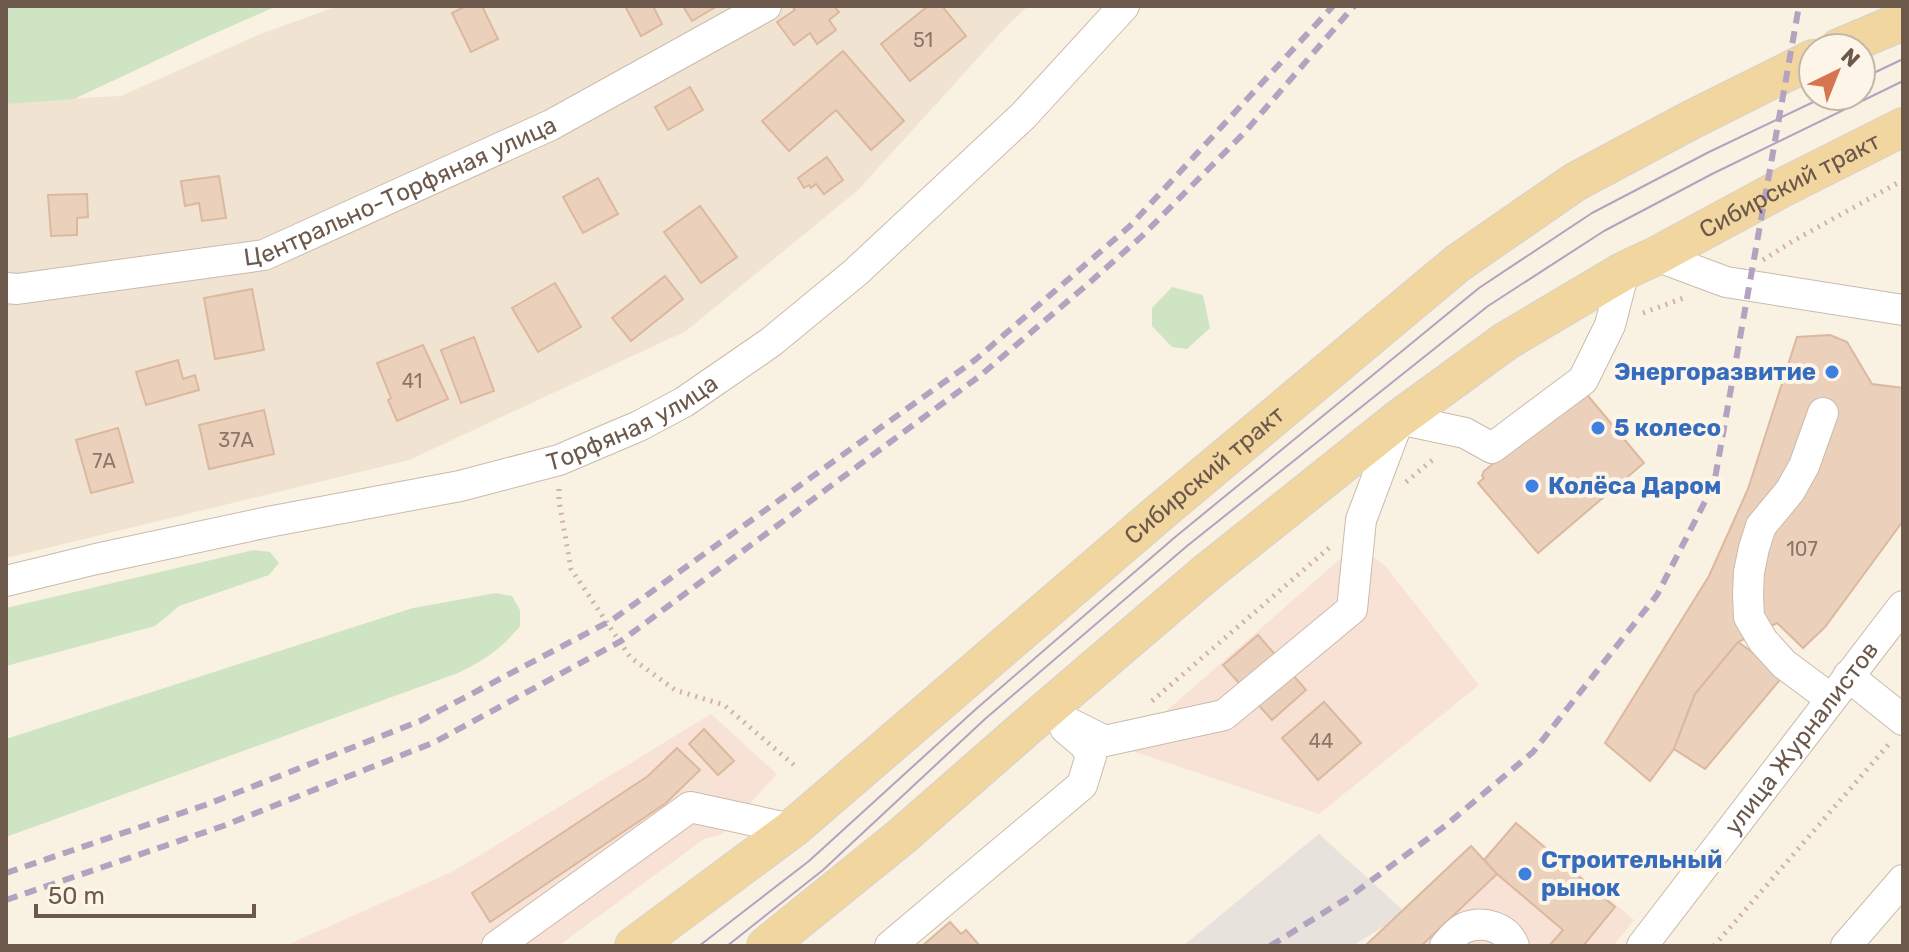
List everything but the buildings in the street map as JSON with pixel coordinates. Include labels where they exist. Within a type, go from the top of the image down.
[{"type":"main road","points":[[1877,32],[1903,21]]},
{"type":"main road","name":"Сибирский тракт","points":[[634,946],[792,829],[1159,513],[1458,263],[1575,182],[1797,67]]},
{"type":"main road","name":"Сибирский тракт","points":[[766,946],[901,837],[1205,574],[1399,419],[1506,341],[1640,263],[1903,127]]},
{"type":"street","name":"Центрально-Торфяная улица","points":[[6,288],[264,255],[551,125],[766,6]]},
{"type":"street","name":"Торфяная улица","points":[[6,581],[268,522],[460,486],[559,460],[639,426],[684,402],[771,342],[856,272],[1023,116],[1124,6]]},
{"type":"street","points":[[1045,711],[1105,741],[1224,715],[1352,609],[1361,520],[1399,419],[1465,433],[1492,448],[1583,380],[1640,263],[1726,282],[1903,310]]},
{"type":"street","points":[[1823,413],[1804,466],[1790,491],[1761,526],[1749,572],[1749,617],[1763,641],[1784,664],[1839,688],[1898,730]]},
{"type":"street","name":"улица Журналистов","points":[[1642,946],[1903,606]]},
{"type":"street","points":[[890,946],[1082,785],[1091,756],[1085,745],[1045,711]]},
{"type":"street","points":[[497,946],[690,807],[792,829]]},
{"type":"street","points":[[1846,946],[1903,880]]},
{"type":"street","points":[[1445,946],[1463,928],[1484,924],[1496,927],[1511,937],[1514,946]]},
{"type":"path","points":[[559,460],[559,501],[571,569],[630,657],[675,690],[724,705],[795,766]]},
{"type":"path","points":[[1714,946],[1898,730]]},
{"type":"shaded area","points":[[338,6],[1028,6],[858,190],[686,331],[409,460],[6,558],[6,102],[121,96],[258,35]]},
{"type":"shaded area","points":[[1357,544],[1386,567],[1479,685],[1319,814],[1124,748]]},
{"type":"shaded area","points":[[711,714],[777,774],[722,834],[704,839],[558,946],[285,946],[454,871]]},
{"type":"shaded area","name":"Строительный рынок","points":[[1524,828],[1634,920],[1613,946],[1391,946]]},
{"type":"shaded area","points":[[1319,834],[1406,913],[1352,946],[1183,946]]},
{"type":"green space","points":[[6,6],[277,6],[74,99],[6,104]]},
{"type":"green space","points":[[1172,287],[1203,295],[1210,328],[1187,349],[1172,347],[1152,326],[1152,308]]},
{"type":"green space","points":[[254,550],[270,552],[279,563],[269,575],[179,606],[155,626],[6,666],[6,608]]},
{"type":"green space","points":[[496,593],[512,596],[520,610],[520,626],[492,653],[458,673],[6,837],[6,739],[413,608]]},
{"type":"tram line","points":[[1877,71],[1903,59]]},
{"type":"tram line","points":[[727,946],[823,870],[985,719],[1187,546],[1488,306],[1604,231],[1712,174],[1903,81]]},
{"type":"tram line","points":[[699,946],[809,861],[976,709],[1174,538],[1479,288],[1592,213],[1797,110]]},
{"type":"railway","points":[[6,873],[208,804],[420,721],[612,620],[975,360],[1130,226],[1333,6]]},
{"type":"railway","points":[[6,900],[223,826],[435,742],[621,641],[981,375],[1089,283],[1141,237],[1245,132],[1354,6]]},
{"type":"railway","points":[[1270,946],[1349,897],[1445,826],[1533,752],[1657,595],[1714,484],[1799,6]]},
{"type":"place","name":"Энергоразвитие","points":[[1832,372]]},
{"type":"place","name":"5 колесо","points":[[1598,428]]},
{"type":"place","name":"Колёса Даром","points":[[1532,486]]},
{"type":"place","name":"Строительный рынок","points":[[1525,874]]}]
